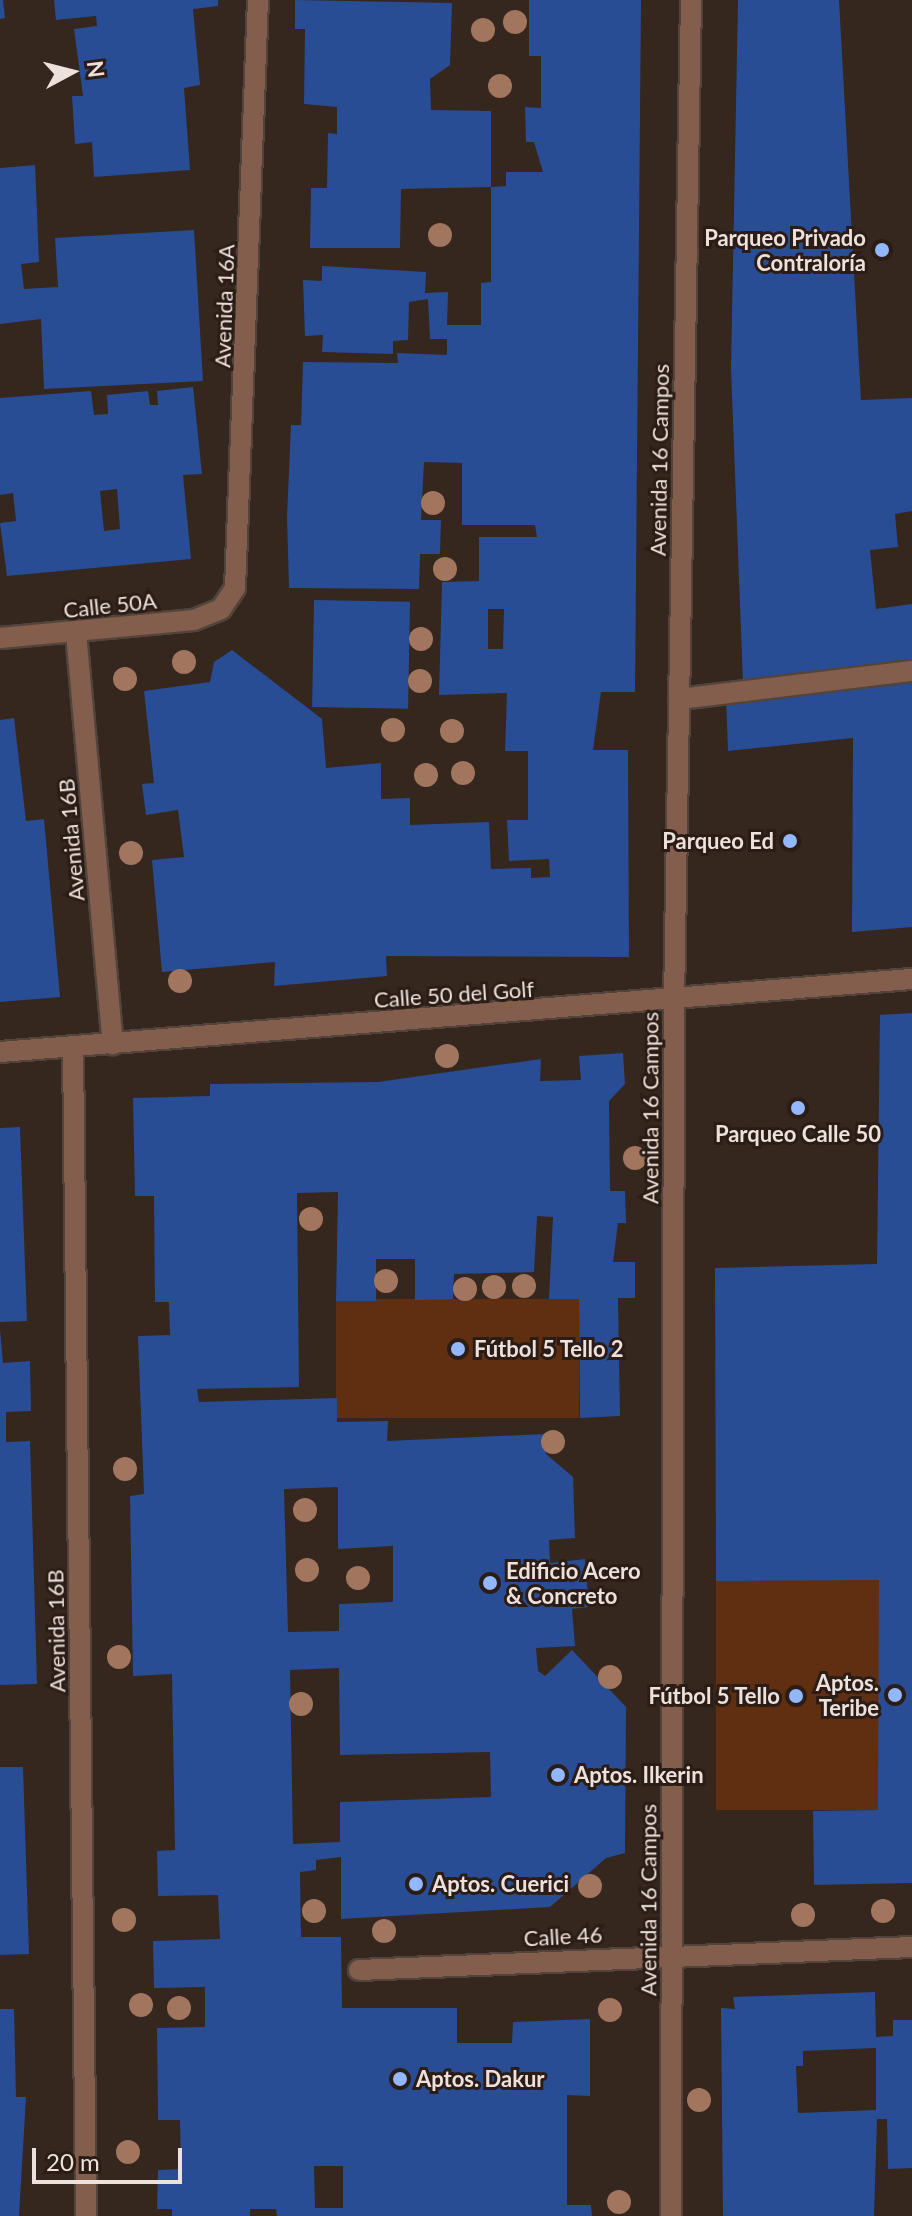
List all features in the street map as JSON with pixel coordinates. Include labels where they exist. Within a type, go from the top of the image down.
[{"type":"street","name":"Avenida 16A","points":[[221,609],[240,568],[258,0]]},
{"type":"street","name":"Avenida 16 Campos","points":[[671,2216],[674,1002],[691,0]]},
{"type":"street","name":"Calle 50A","points":[[0,638],[194,620],[221,609]]},
{"type":"street","name":"Avenida 16B","points":[[76,632],[113,1044]]},
{"type":"street","points":[[679,699],[912,671]]},
{"type":"street","name":"Calle 50 del Golf","points":[[0,1052],[674,1002],[912,979]]},
{"type":"street","name":"Avenida 16B","points":[[73,1046],[86,2216]]},
{"type":"street","name":"Calle 46","points":[[359,1970],[912,1947]]},
{"type":"shaded area","name":"Fútbol 5 Tello 2","points":[[336,1299],[579,1299],[579,1418],[336,1418]]},
{"type":"shaded area","name":"Fútbol 5 Tello","points":[[716,1580],[879,1580],[879,1810],[716,1810]]},
{"type":"building","points":[[0,0],[3,0],[5,18],[0,19]]},
{"type":"building","points":[[54,0],[218,0],[218,6],[193,9],[200,85],[184,88],[190,170],[94,177],[92,142],[75,144],[72,96],[83,96],[74,29],[97,26],[96,16],[56,20]]},
{"type":"building","points":[[295,0],[452,3],[450,65],[430,79],[431,110],[491,111],[491,187],[401,189],[400,248],[310,248],[311,188],[327,188],[328,133],[337,134],[337,107],[304,104],[305,29],[295,29]]},
{"type":"building","points":[[529,0],[641,0],[635,692],[601,692],[593,750],[628,750],[629,957],[386,956],[387,976],[274,986],[275,962],[162,972],[152,860],[184,857],[178,810],[146,815],[142,784],[154,783],[144,691],[210,682],[214,662],[232,650],[322,719],[326,768],[381,763],[381,799],[410,798],[410,825],[489,822],[491,869],[531,868],[531,878],[550,877],[549,859],[509,861],[507,820],[528,820],[528,751],[505,751],[507,693],[439,695],[442,582],[479,581],[479,537],[537,537],[535,525],[462,525],[462,463],[424,462],[421,520],[441,520],[440,554],[420,554],[419,589],[289,588],[287,517],[291,425],[301,425],[303,362],[398,363],[397,353],[447,355],[447,339],[430,339],[428,299],[409,302],[408,340],[393,341],[393,354],[322,352],[323,335],[305,336],[303,280],[322,281],[322,266],[426,272],[425,293],[448,292],[447,325],[481,325],[481,283],[491,282],[491,187],[506,186],[506,172],[543,172],[534,142],[526,142],[525,107],[541,108],[541,56],[529,56]],"holes":[[[488,609],[504,609],[503,649],[488,649]]]},
{"type":"building","points":[[738,0],[839,0],[861,400],[912,398],[912,511],[895,514],[898,547],[870,550],[876,609],[912,604],[912,663],[743,683],[731,368]]},
{"type":"building","points":[[35,165],[39,262],[21,264],[24,289],[58,287],[55,238],[194,230],[203,381],[44,389],[41,319],[0,324],[0,168]]},
{"type":"building","points":[[193,387],[202,474],[183,475],[191,559],[7,576],[0,523],[16,521],[13,493],[0,495],[0,398],[91,391],[94,415],[108,414],[107,395],[148,391],[150,405],[158,405],[157,391]],"holes":[[[117,489],[120,529],[104,531],[100,491]]]},
{"type":"building","points":[[314,600],[410,602],[408,709],[312,707]]},
{"type":"building","points":[[912,679],[912,927],[852,932],[853,738],[728,751],[726,699]]},
{"type":"building","points":[[14,718],[26,821],[44,819],[60,997],[0,1002],[0,720]]},
{"type":"building","points":[[912,1013],[912,1883],[814,1885],[813,1811],[878,1810],[879,1580],[716,1581],[715,1268],[877,1264],[880,1015]]},
{"type":"building","points":[[623,1053],[625,1084],[609,1101],[610,1191],[625,1191],[626,1223],[618,1223],[613,1262],[635,1262],[635,1298],[618,1298],[620,1416],[580,1418],[579,1299],[549,1299],[553,1217],[537,1216],[534,1272],[454,1274],[453,1299],[415,1300],[415,1259],[376,1259],[376,1301],[336,1301],[338,1192],[297,1193],[299,1387],[197,1389],[199,1402],[337,1398],[337,1422],[388,1421],[387,1441],[546,1434],[546,1454],[573,1477],[575,1538],[549,1540],[550,1563],[585,1559],[589,1607],[572,1609],[575,1646],[536,1648],[538,1671],[545,1676],[572,1650],[626,1707],[625,1853],[606,1858],[550,1907],[341,1919],[341,1857],[316,1860],[316,1870],[300,1872],[301,1937],[341,1937],[342,2008],[457,2008],[457,2043],[512,2043],[513,2022],[590,2019],[590,2096],[567,2095],[567,2205],[591,2205],[592,2216],[277,2216],[276,2209],[250,2209],[250,2216],[172,2216],[172,2209],[157,2209],[158,2170],[181,2169],[180,2120],[158,2120],[157,2028],[205,2027],[205,1987],[154,1988],[153,1941],[220,1939],[218,1895],[158,1896],[157,1851],[175,1850],[172,1674],[133,1676],[130,1496],[144,1494],[138,1336],[170,1335],[169,1302],[155,1302],[154,1196],[135,1196],[133,1098],[210,1096],[210,1084],[378,1082],[541,1059],[540,1081],[581,1080],[579,1056]],"holes":[[[338,1487],[338,1549],[393,1546],[393,1602],[339,1604],[339,1631],[288,1632],[284,1489]],[[339,1668],[340,1755],[490,1752],[491,1797],[340,1802],[340,1842],[293,1844],[290,1670]],[[314,2166],[343,2166],[343,2208],[315,2208]]]},
{"type":"building","points":[[20,1127],[27,1321],[0,1322],[0,1128]]},
{"type":"building","points":[[0,1329],[3,1363],[30,1361],[31,1411],[6,1412],[6,1442],[30,1441],[37,1684],[0,1685]]},
{"type":"building","points":[[0,1767],[23,1767],[29,1954],[0,1955]]},
{"type":"building","points":[[875,1992],[876,2037],[893,2036],[893,2020],[912,2020],[912,2168],[888,2169],[887,2119],[877,2119],[874,2216],[723,2216],[721,2008],[735,2009],[733,1997]],"holes":[[[876,2048],[876,2110],[798,2113],[796,2066],[803,2066],[803,2051]]]},
{"type":"building","points":[[0,2009],[14,2009],[16,2097],[26,2097],[19,2216],[0,2216]]},
{"type":"place","name":"Parqueo Privado Contraloría","points":[[882,250]]},
{"type":"place","name":"Parqueo Ed","points":[[790,841]]},
{"type":"place","name":"Parqueo Calle 50","points":[[798,1108]]},
{"type":"place","name":"Fútbol 5 Tello 2","points":[[458,1349]]},
{"type":"place","name":"Edificio Acero & Concreto","points":[[490,1583]]},
{"type":"place","name":"Aptos. Teribe","points":[[895,1695]]},
{"type":"place","name":"Fútbol 5 Tello","points":[[796,1696]]},
{"type":"place","name":"Aptos. Ilkerin","points":[[558,1775]]},
{"type":"place","name":"Aptos. Cuerici","points":[[416,1884]]},
{"type":"place","name":"Aptos. Dakur","points":[[400,2079]]}]
